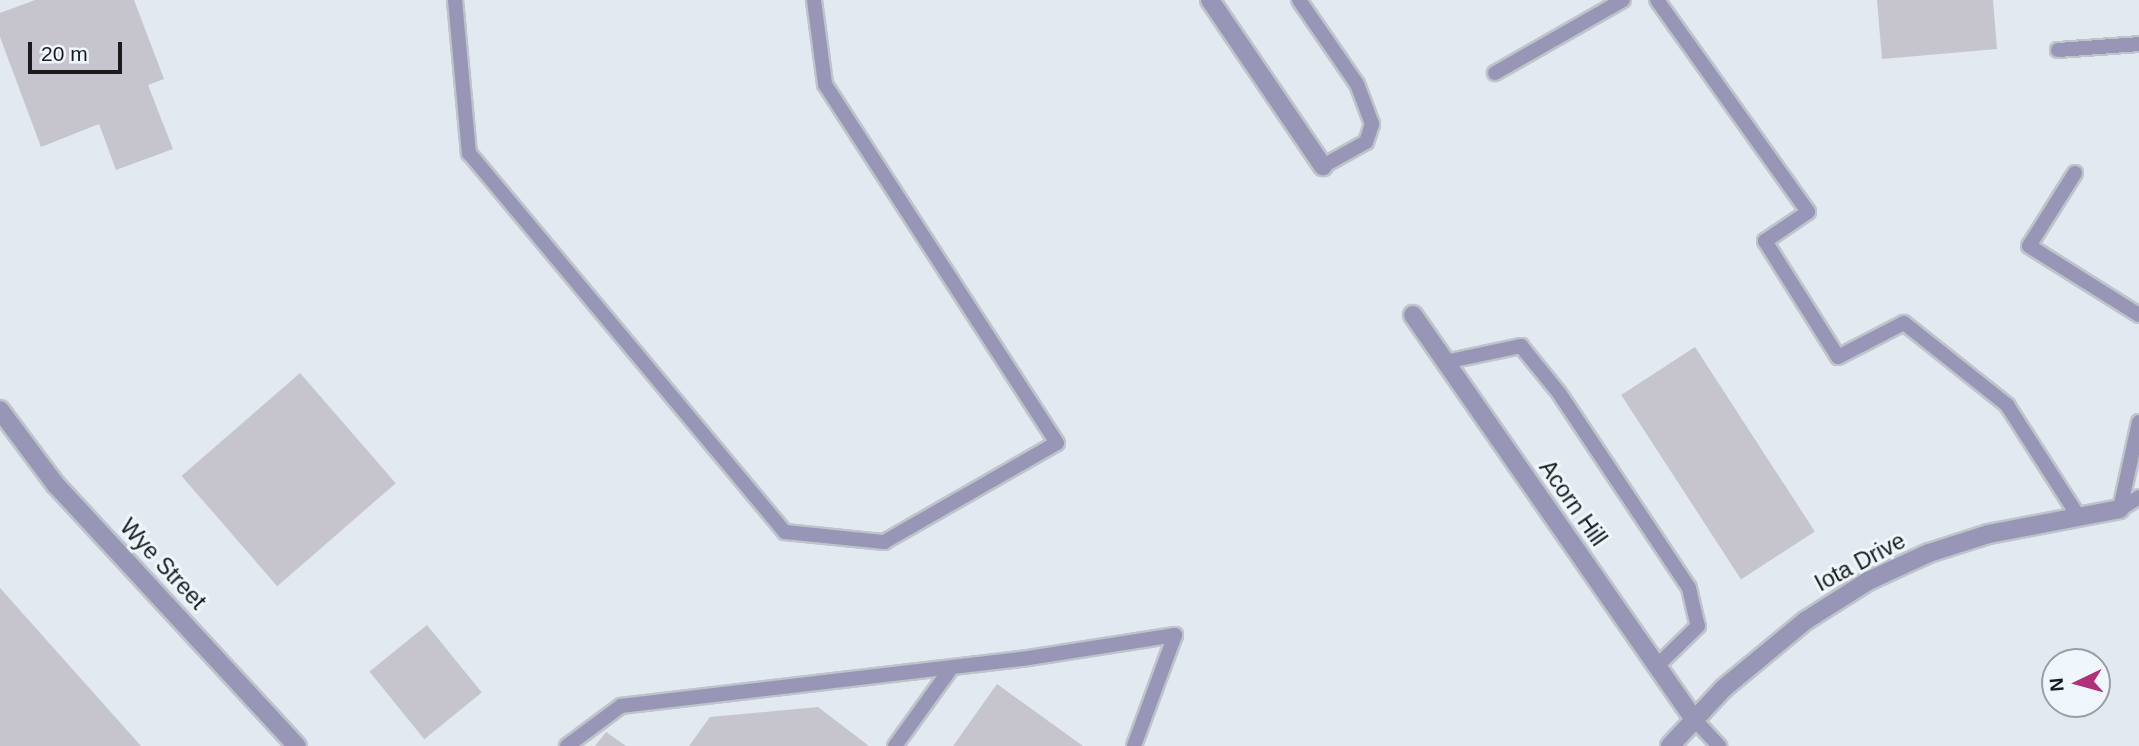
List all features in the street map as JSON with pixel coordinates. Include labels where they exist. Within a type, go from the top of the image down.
[{"type":"street","points":[[1210,0],[1323,166]]},
{"type":"street","name":"Acorn Hill","points":[[1413,315],[1693,719]]},
{"type":"street","name":"Wye Street","points":[[0,410],[56,485],[297,746]]},
{"type":"street","name":"Iota Drive","points":[[1670,746],[1693,719],[1805,621],[1868,581],[1929,552],[1989,534],[2120,509]]},
{"type":"lane","points":[[455,0],[469,153],[785,532],[884,542],[1057,443],[825,83],[814,0]]},
{"type":"lane","points":[[1299,0],[1357,84],[1373,124],[1366,142],[1323,166]]},
{"type":"lane","points":[[1495,73],[1623,0]]},
{"type":"lane","points":[[1657,0],[1808,212],[1765,241],[1838,357],[1903,323],[2007,405],[2079,517]]},
{"type":"lane","points":[[2058,50],[2139,44]]},
{"type":"lane","points":[[2075,173],[2029,246],[2139,315]]},
{"type":"lane","points":[[1445,362],[1521,346],[1559,393],[1689,588],[1698,626],[1657,666]]},
{"type":"lane","points":[[2120,509],[2139,422]]},
{"type":"lane","points":[[2120,509],[2139,497]]},
{"type":"lane","points":[[567,746],[621,706],[952,667],[1175,635],[1134,746]]},
{"type":"lane","points":[[895,746],[952,667]]},
{"type":"lane","points":[[1693,719],[1719,746]]},
{"type":"building","points":[[35,0],[134,0],[164,79],[148,85],[173,149],[116,170],[99,124],[41,147],[0,37],[0,13]]},
{"type":"building","points":[[1877,0],[1993,0],[1997,49],[1882,59]]},
{"type":"building","points":[[1695,347],[1815,532],[1741,579],[1621,395]]},
{"type":"building","points":[[300,373],[396,483],[277,586],[182,476]]},
{"type":"building","points":[[0,588],[141,746],[0,746]]},
{"type":"building","points":[[427,625],[482,693],[424,739],[369,672]]},
{"type":"building","points":[[997,684],[1083,746],[953,746]]},
{"type":"building","points":[[818,707],[869,746],[689,746],[710,717]]},
{"type":"building","points":[[606,732],[626,746],[595,746]]}]
